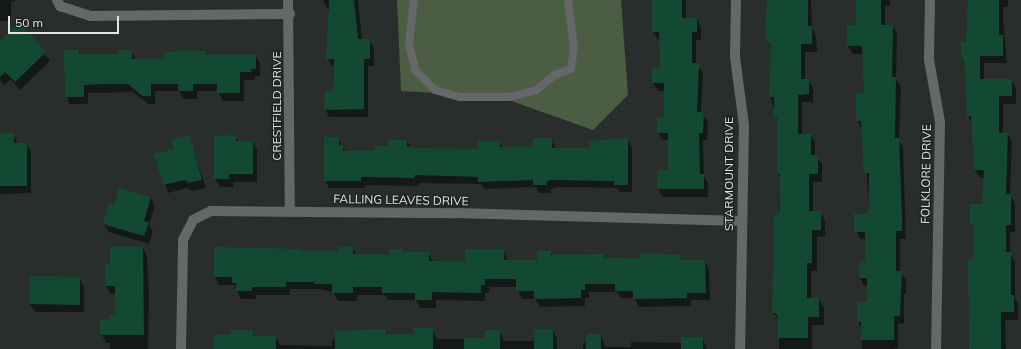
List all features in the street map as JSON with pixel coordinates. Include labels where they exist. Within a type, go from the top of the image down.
[{"type":"street","points":[[57,0],[60,6],[90,16],[290,14]]},
{"type":"street","name":"CRESTFIELD DRIVE","points":[[288,0],[290,14],[290,212]]},
{"type":"street","name":"STARMOUNT DRIVE","points":[[736,0],[735,57],[744,125],[740,349]]},
{"type":"street","name":"FOLKLORE DRIVE","points":[[930,0],[929,60],[940,122],[936,349]]},
{"type":"street","name":"FALLING LEAVES DRIVE","points":[[181,349],[182,240],[192,220],[211,211],[456,213],[742,221]]},
{"type":"lane","points":[[414,0],[409,43],[415,70],[434,90],[460,97],[508,97],[535,90],[555,75],[571,70],[574,48],[568,0]]},
{"type":"green space","points":[[397,0],[621,0],[628,95],[593,130],[500,97],[401,91]]},
{"type":"building","points":[[329,0],[354,0],[358,39],[370,39],[370,59],[364,59],[364,109],[324,110],[325,91],[333,91],[334,81],[334,59],[326,59]]},
{"type":"building","points":[[652,0],[682,0],[682,18],[697,18],[697,32],[692,32],[692,63],[699,63],[697,112],[704,112],[703,133],[699,133],[700,174],[704,174],[704,189],[657,189],[657,170],[668,170],[668,133],[657,133],[657,117],[664,117],[664,83],[652,83],[652,68],[660,68],[659,32],[652,32]]},
{"type":"building","points":[[767,0],[808,0],[808,26],[812,26],[812,44],[801,44],[801,79],[809,79],[809,94],[798,95],[798,134],[811,134],[811,155],[818,155],[818,174],[809,174],[809,211],[821,211],[821,230],[812,230],[812,263],[807,263],[807,298],[819,298],[819,317],[808,317],[808,338],[778,338],[778,317],[776,313],[772,313],[774,215],[778,215],[780,210],[780,174],[777,174],[777,118],[774,118],[774,97],[769,97],[771,45],[765,40]]},
{"type":"building","points":[[856,0],[881,0],[881,25],[893,25],[892,77],[896,77],[895,138],[899,138],[902,216],[902,231],[896,231],[896,271],[902,271],[900,316],[894,316],[894,340],[861,340],[861,322],[857,322],[857,302],[867,302],[867,278],[859,278],[859,261],[865,261],[865,232],[854,232],[854,214],[867,214],[869,210],[869,173],[864,173],[861,121],[856,121],[856,93],[864,93],[862,46],[847,46],[847,25],[856,25]]},
{"type":"building","points":[[968,0],[999,0],[999,35],[1003,35],[1003,56],[980,56],[980,79],[1012,79],[1012,96],[999,96],[999,133],[1008,133],[1006,194],[1011,194],[1011,225],[1006,225],[1006,252],[1011,252],[1011,295],[1014,295],[1014,312],[1001,312],[1001,349],[969,349],[968,259],[973,259],[973,225],[970,225],[970,204],[982,204],[984,170],[974,170],[971,116],[967,116],[964,61],[961,54],[961,42],[966,42]]},
{"type":"building","points":[[19,22],[46,52],[15,82],[5,72],[0,77],[0,41]]},
{"type":"building","points":[[64,50],[79,50],[79,54],[118,54],[118,50],[132,50],[132,59],[164,59],[164,53],[179,51],[205,51],[205,55],[256,55],[256,69],[251,69],[251,72],[240,72],[240,93],[217,93],[217,84],[193,84],[193,91],[178,91],[178,84],[151,84],[151,96],[142,96],[128,84],[104,84],[84,85],[84,97],[65,97]]},
{"type":"building","points":[[0,133],[14,133],[14,143],[27,143],[27,186],[0,186]]},
{"type":"building","points":[[190,135],[202,180],[188,183],[186,180],[183,180],[163,185],[154,154],[174,149],[171,140]]},
{"type":"building","points":[[236,135],[236,141],[253,141],[253,174],[229,174],[229,179],[214,179],[214,136]]},
{"type":"building","points":[[324,137],[339,137],[339,145],[343,145],[343,151],[375,151],[375,146],[388,146],[388,140],[407,140],[407,146],[415,148],[478,149],[478,141],[500,141],[500,147],[533,147],[533,138],[552,138],[552,148],[589,148],[589,141],[628,138],[628,185],[614,185],[614,181],[552,180],[547,181],[547,185],[533,185],[533,180],[478,182],[478,177],[415,175],[415,178],[361,177],[361,181],[324,181]]},
{"type":"building","points":[[119,188],[151,197],[144,221],[149,222],[144,236],[103,224],[109,203],[114,205]]},
{"type":"building","points":[[110,247],[143,247],[144,335],[100,335],[100,319],[109,319],[109,315],[115,315],[115,286],[105,286],[105,264],[110,264]]},
{"type":"building","points":[[214,247],[338,251],[338,247],[353,247],[353,254],[389,254],[389,249],[403,249],[403,252],[429,252],[429,261],[465,261],[465,249],[504,249],[504,260],[537,260],[537,251],[551,251],[551,255],[603,254],[603,258],[639,258],[639,253],[681,255],[681,260],[705,260],[706,293],[687,293],[687,298],[633,299],[633,291],[615,291],[615,284],[585,284],[585,290],[581,290],[581,298],[534,299],[534,291],[516,291],[516,279],[485,279],[485,285],[481,285],[481,293],[432,292],[432,300],[415,300],[415,293],[382,293],[382,287],[353,287],[353,293],[332,293],[332,284],[314,284],[314,282],[286,282],[286,287],[252,287],[252,291],[236,291],[236,283],[232,283],[232,277],[214,277]]},
{"type":"building","points":[[29,276],[80,277],[80,305],[29,304]]},
{"type":"building","points":[[414,328],[433,328],[433,349],[335,349],[335,331],[386,329],[386,334],[414,334]]},
{"type":"building","points":[[534,329],[553,329],[553,349],[534,349]]},
{"type":"building","points":[[231,330],[253,330],[253,336],[276,336],[276,349],[213,349],[213,335],[231,335]]},
{"type":"building","points":[[485,330],[500,330],[500,349],[464,349],[464,338],[485,338]]},
{"type":"building","points":[[586,334],[601,334],[601,349],[586,349]]},
{"type":"building","points":[[681,337],[703,337],[703,349],[681,349]]}]
